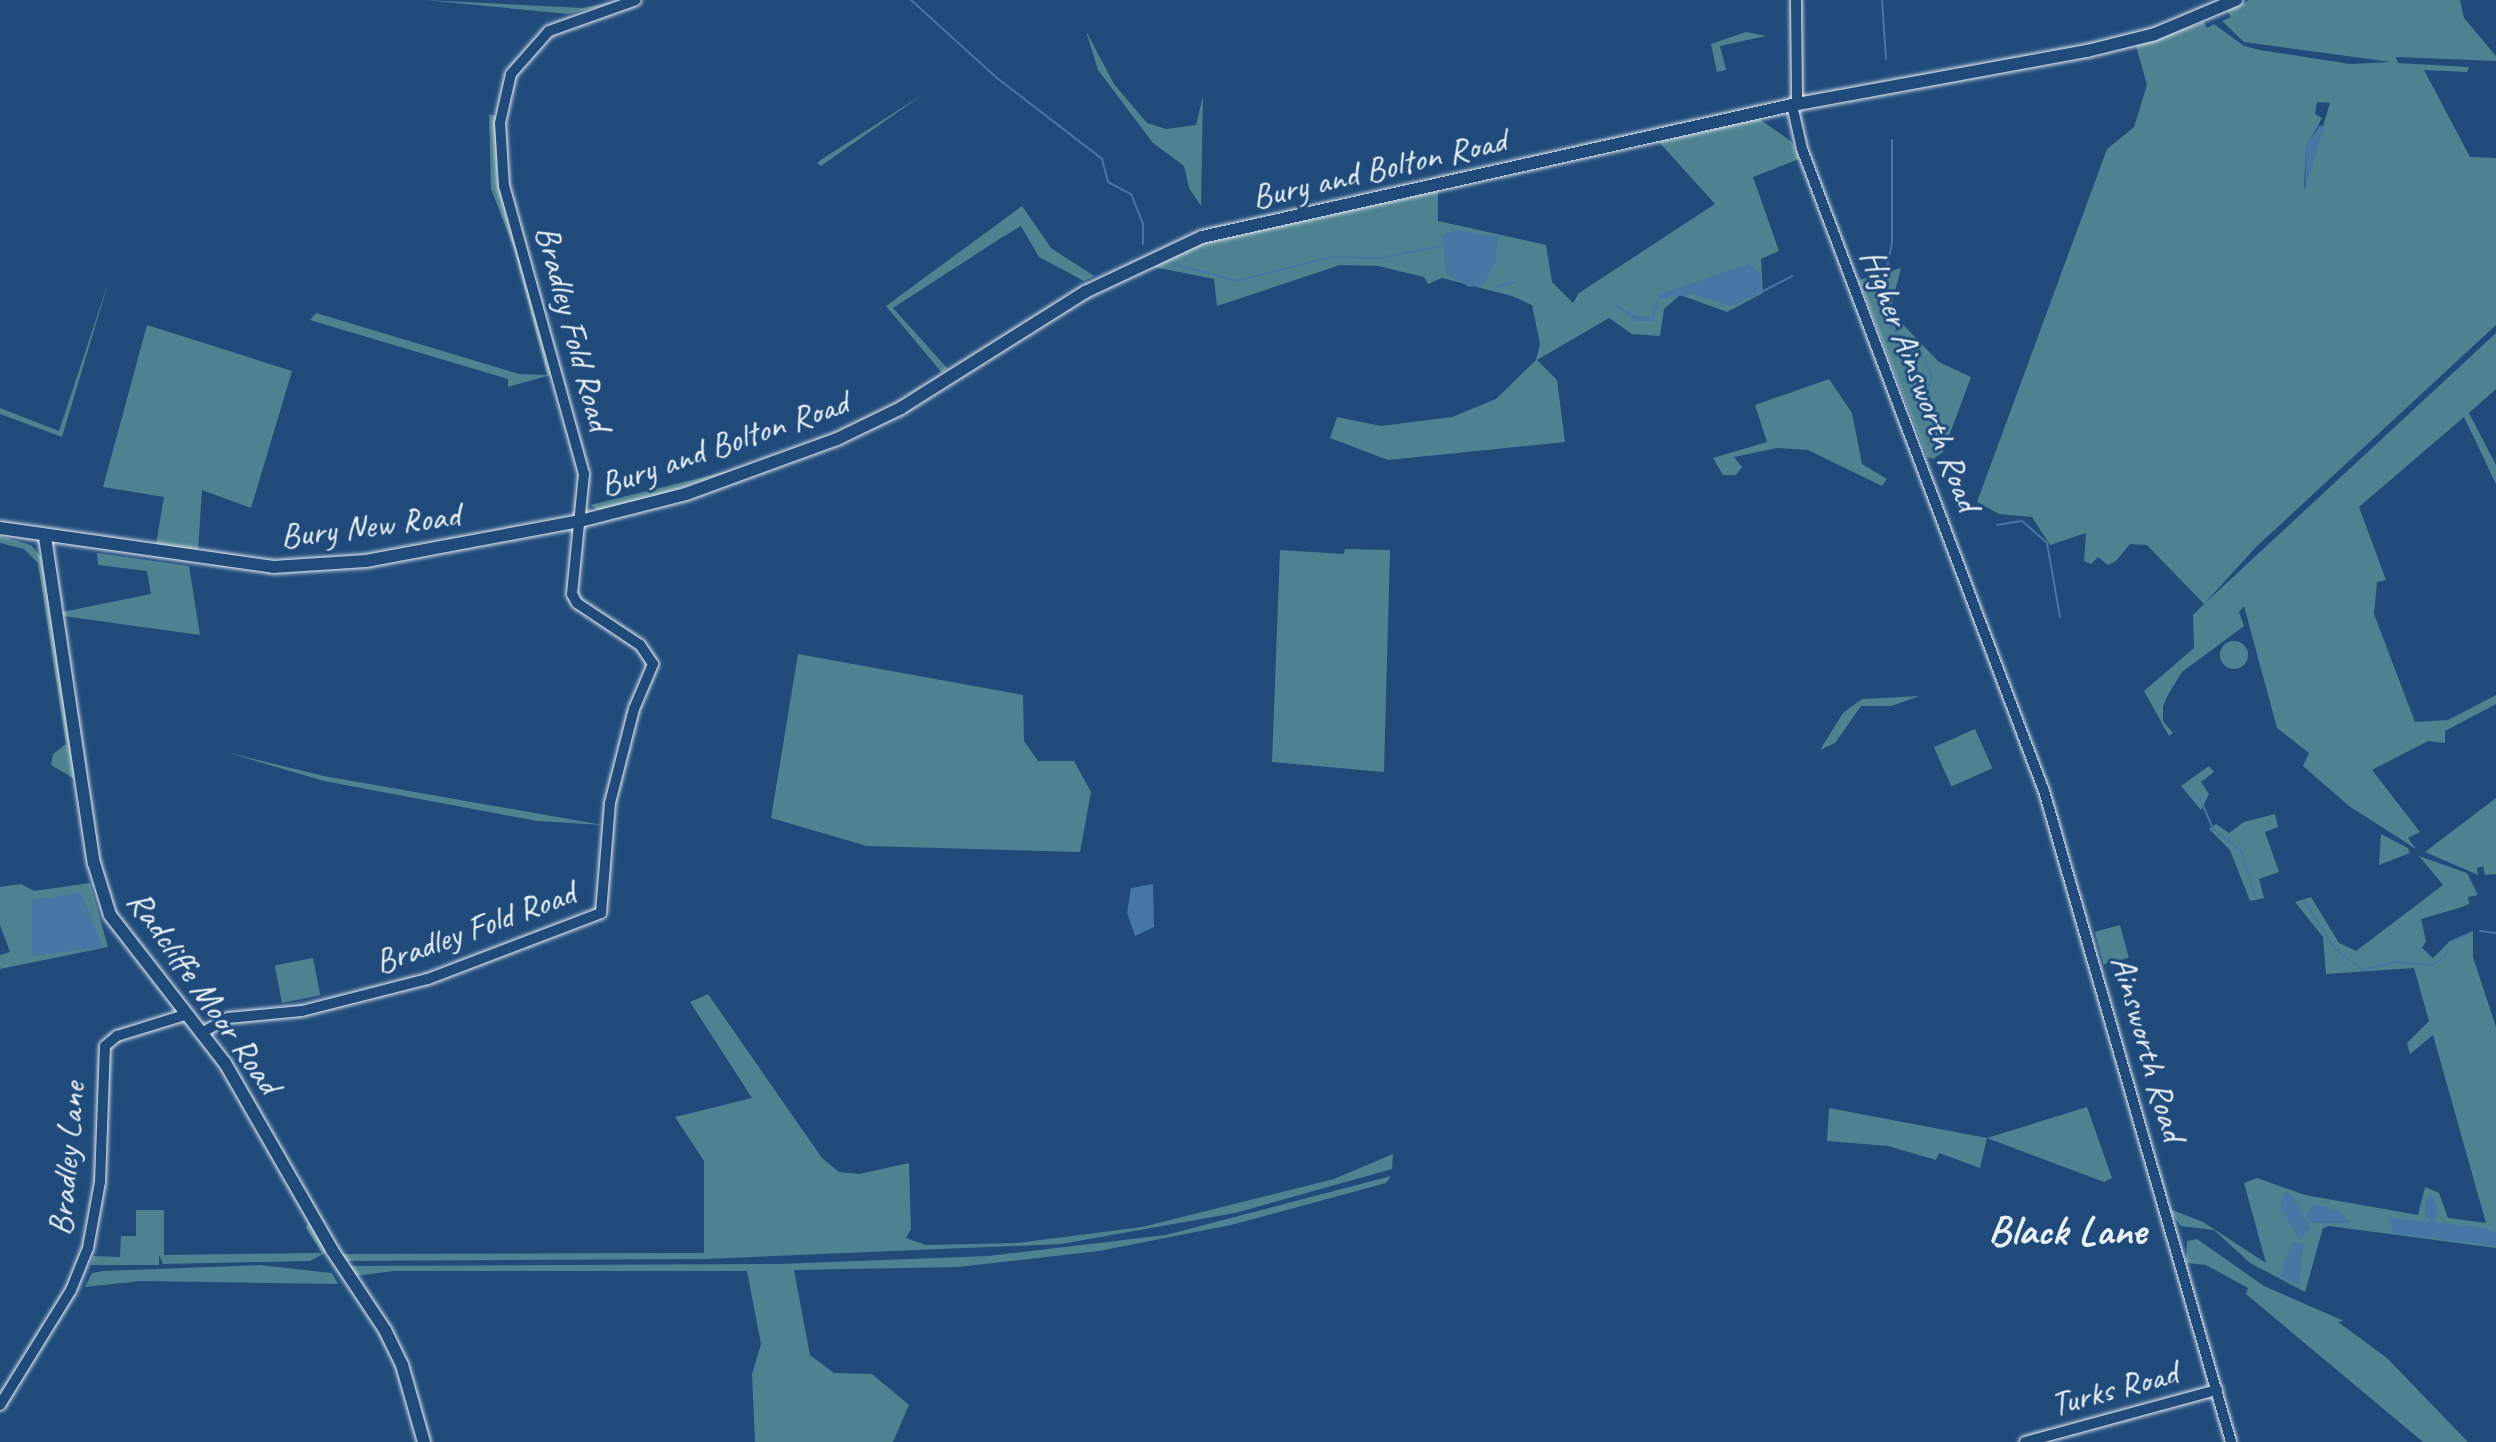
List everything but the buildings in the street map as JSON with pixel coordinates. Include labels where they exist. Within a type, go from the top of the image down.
[{"type":"main road","name":"Higher Ainsworth Road","points":[[1796,0],[1795,105],[1802,149],[2000,674]]},
{"type":"main road","name":"Bury and Bolton Road","points":[[580,521],[686,494],[837,439],[901,408],[1085,292],[1202,237],[1795,105],[2137,40],[2236,0]]},
{"type":"main road","name":"Bury New Road","points":[[0,528],[225,564],[313,566],[580,521]]},
{"type":"main road","name":"Radcliffe Moor Road","points":[[45,537],[99,885],[119,931],[185,1010],[237,1082],[338,1258],[397,1352],[424,1442]]},
{"type":"main road","name":"Ainsworth Road","points":[[2000,674],[2067,861],[2231,1442]]},
{"type":"street","name":"Bradley Fold Road","points":[[202,1032],[228,1018],[302,1011],[428,979],[601,913],[607,813],[634,709],[654,669],[649,653],[574,598],[584,474],[504,186],[499,123],[511,75],[549,31],[636,0]]},
{"type":"street","name":"Bradley Lane","points":[[0,1405],[71,1290],[88,1248],[100,1182],[105,1046],[117,1036],[165,1022],[185,1010]]},
{"type":"street","name":"Turks Road","points":[[2025,1442],[2217,1390]]},
{"type":"green space","points":[[424,0],[583,8],[621,1],[568,14]]},
{"type":"green space","points":[[2249,0],[2460,0],[2464,18],[2496,56],[2496,61],[2396,57],[2398,63],[2469,67],[2467,72],[2424,70],[2470,157],[2496,158],[2496,325],[2256,547],[2204,604],[2147,545],[2130,544],[2116,561],[2108,565],[2098,557],[2091,564],[2084,561],[2086,533],[2050,545],[2032,517],[1999,514],[1977,502],[2107,149],[2134,127],[2147,85],[2136,46],[2204,22],[2207,28],[2214,24],[2244,46],[2260,50],[2350,64],[2391,62],[2244,42],[2222,21],[2231,17],[2227,11]],"holes":[[[2317,102],[2330,103],[2304,189],[2306,148],[2322,118],[2315,114]]]},
{"type":"green space","points":[[1086,31],[1114,84],[1147,123],[1166,129],[1196,125],[1203,96],[1201,206],[1189,188],[1184,166],[1153,143],[1098,70]]},
{"type":"green space","points":[[1746,32],[1766,36],[1720,46],[1726,70],[1717,72],[1711,44]]},
{"type":"green space","points":[[925,93],[821,166],[817,163],[822,159]]},
{"type":"green space","points":[[489,114],[496,116],[497,177],[554,374],[508,387],[508,379],[310,320],[316,313],[519,374],[547,375],[514,248],[491,189]]},
{"type":"green space","points":[[1758,118],[1792,142],[1799,159],[1753,177],[1779,251],[1761,259],[1763,293],[1727,312],[1680,295],[1664,309],[1660,336],[1632,334],[1609,318],[1537,360],[1557,380],[1565,442],[1388,460],[1330,438],[1337,417],[1381,426],[1452,417],[1496,399],[1536,360],[1540,344],[1532,305],[1512,296],[1442,278],[1428,284],[1424,277],[1378,266],[1340,265],[1217,306],[1214,279],[1154,267],[1202,243],[1438,191],[1438,221],[1546,245],[1552,282],[1573,303],[1579,293],[1715,204],[1659,142]]},
{"type":"green space","points":[[1022,206],[1051,248],[1094,276],[1084,281],[1039,257],[1021,226],[1001,238],[893,308],[948,369],[942,373],[886,306]]},
{"type":"green space","points":[[1901,268],[1890,311],[1939,362],[1971,377],[1943,452],[1933,459],[1927,457],[1859,280]]},
{"type":"green space","points":[[110,277],[62,437],[0,414],[0,408],[59,431]]},
{"type":"green space","points":[[147,325],[292,371],[251,508],[202,490],[198,551],[156,544],[164,497],[103,487]]},
{"type":"green space","points":[[2496,333],[2496,389],[2469,413],[2496,465],[2496,484],[2464,417],[2359,507],[2386,580],[2377,582],[2374,614],[2415,722],[2448,720],[2496,695],[2496,704],[2445,731],[2445,743],[2428,741],[2372,770],[2420,832],[2408,838],[2416,849],[2349,806],[2303,766],[2309,753],[2277,728],[2244,606],[2239,612],[2244,626],[2182,672],[2169,693],[2163,706],[2163,721],[2173,733],[2169,736],[2144,691],[2194,648],[2193,615]]},
{"type":"green space","points":[[1829,379],[1852,413],[1862,464],[1887,479],[1882,486],[1808,450],[1777,448],[1734,457],[1742,467],[1736,475],[1723,475],[1713,458],[1767,442],[1755,405]]},
{"type":"green space","points":[[741,468],[653,497],[598,510],[590,505]]},
{"type":"green space","points":[[0,536],[31,545],[41,557],[75,779],[51,765],[53,754],[66,744],[38,563],[24,549],[0,543]]},
{"type":"green space","points":[[1345,549],[1390,550],[1384,772],[1272,762],[1280,550],[1344,554]]},
{"type":"green space","points":[[97,553],[189,566],[200,635],[63,616],[62,612],[151,594],[147,571],[98,565]]},
{"type":"green space","points":[[2234,641],[2244,645],[2248,655],[2244,665],[2234,669],[2224,665],[2220,655],[2224,645]]},
{"type":"green space","points":[[798,654],[1023,695],[1024,741],[1038,761],[1074,761],[1091,792],[1080,852],[867,846],[771,818]]},
{"type":"green space","points":[[1920,696],[1891,706],[1861,706],[1835,743],[1820,750],[1843,713],[1862,699]]},
{"type":"green space","points":[[1975,729],[1992,768],[1951,787],[1934,747]]},
{"type":"green space","points":[[225,752],[324,776],[603,825],[537,821],[324,781]]},
{"type":"green space","points":[[2209,766],[2214,772],[2201,782],[2209,794],[2201,810],[2181,786]]},
{"type":"green space","points":[[2496,798],[2496,874],[2485,875],[2483,866],[2477,868],[2478,875],[2425,852]]},
{"type":"green space","points":[[2275,814],[2278,827],[2265,832],[2279,872],[2259,879],[2264,898],[2250,901],[2230,850],[2209,829],[2216,824],[2229,833],[2244,822]]},
{"type":"green space","points":[[2381,834],[2408,848],[2410,853],[2379,865]]},
{"type":"green space","points":[[2419,856],[2467,873],[2478,895],[2468,897],[2469,904],[2421,919],[2426,941],[2422,948],[2433,958],[2450,941],[2473,931],[2473,957],[2496,1027],[2496,1248],[2329,1226],[2323,1228],[2305,1292],[2250,1263],[2214,1230],[2181,1226],[2167,1208],[2203,1222],[2266,1263],[2244,1183],[2257,1178],[2305,1195],[2418,1215],[2425,1187],[2439,1193],[2448,1218],[2486,1223],[2433,1035],[2410,1054],[2407,1043],[2429,1021],[2414,968],[2326,974],[2323,937],[2295,902],[2311,897],[2339,943],[2356,951],[2443,885]]},
{"type":"green space","points":[[90,883],[108,947],[0,969],[0,955],[10,952],[0,925],[0,887],[21,884],[34,891]]},
{"type":"green space","points":[[2120,925],[2129,958],[2104,965],[2095,932]]},
{"type":"green space","points":[[313,958],[320,995],[282,1003],[275,965]]},
{"type":"green space","points":[[708,994],[822,1158],[839,1172],[859,1174],[909,1163],[911,1229],[906,1238],[926,1245],[1017,1243],[1142,1227],[1334,1179],[1393,1154],[1392,1169],[1235,1213],[1061,1244],[705,1259],[346,1261],[341,1254],[704,1253],[704,1161],[675,1117],[752,1098],[690,1002]]},
{"type":"green space","points":[[2087,1107],[2112,1178],[2104,1182],[1987,1138]]},
{"type":"green space","points":[[1829,1108],[1987,1138],[1980,1168],[1939,1153],[1936,1160],[1888,1146],[1827,1141]]},
{"type":"green space","points":[[1391,1176],[1386,1183],[1231,1225],[1099,1251],[958,1267],[794,1270],[810,1355],[834,1373],[872,1374],[909,1405],[893,1442],[755,1442],[752,1374],[761,1344],[747,1271],[393,1271],[356,1276],[349,1266],[779,1264],[988,1256],[1166,1235]]},
{"type":"green space","points":[[136,1210],[164,1210],[164,1255],[322,1253],[306,1228],[310,1220],[330,1250],[310,1261],[163,1264],[159,1255],[159,1265],[91,1265],[93,1256],[120,1257],[121,1236],[136,1236]]},
{"type":"green space","points":[[2197,1239],[2264,1286],[2344,1321],[2338,1322],[2387,1358],[2468,1442],[2423,1442],[2246,1294],[2248,1288],[2206,1265],[2186,1263],[2187,1241]]},
{"type":"green space","points":[[260,1265],[332,1273],[338,1284],[140,1281],[85,1287],[92,1273],[103,1271]]},
{"type":"water","points":[[2320,125],[2324,127],[2305,191],[2306,146]]},
{"type":"water","points":[[1458,230],[1498,237],[1496,261],[1483,285],[1469,287],[1446,273],[1442,235]]},
{"type":"water","points":[[1748,264],[1760,273],[1761,293],[1732,306],[1692,294],[1659,299],[1653,321],[1636,321],[1604,298],[1636,316],[1651,317],[1660,294]]},
{"type":"water","points":[[1153,884],[1154,927],[1135,936],[1127,913],[1131,888]]},
{"type":"water","points":[[81,893],[103,947],[31,956],[31,900]]},
{"type":"water","points":[[2284,1192],[2293,1196],[2311,1229],[2300,1240],[2280,1208]]},
{"type":"water","points":[[2427,1195],[2434,1197],[2438,1209],[2434,1222],[2486,1228],[2496,1233],[2496,1246],[2392,1233],[2390,1218],[2431,1222],[2425,1214]]},
{"type":"water","points":[[2313,1204],[2340,1211],[2350,1223],[2312,1223],[2306,1216]]},
{"type":"water","points":[[2292,1242],[2303,1244],[2299,1285],[2280,1277]]},
{"type":"waterway","points":[[911,0],[997,78],[1102,159],[1108,182],[1131,194],[1143,223],[1143,244]]},
{"type":"waterway","points":[[1882,0],[1886,59]]},
{"type":"waterway","points":[[1892,140],[1892,243],[1879,306],[1886,323],[1927,361],[1932,376],[1927,395],[1940,437]]},
{"type":"waterway","points":[[1171,263],[1237,281],[1330,257],[1380,258],[1442,246]]},
{"type":"waterway","points":[[1761,292],[1792,276]]},
{"type":"waterway","points":[[1498,287],[1514,282]]},
{"type":"waterway","points":[[1997,525],[2022,521],[2047,543],[2060,617]]},
{"type":"waterway","points":[[2199,796],[2213,829],[2241,851],[2256,898]]},
{"type":"waterway","points":[[2304,901],[2335,949],[2363,970],[2396,962],[2432,965],[2445,957],[2448,947]]},
{"type":"waterway","points":[[2480,931],[2496,933]]},
{"type":"waterway","points":[[2453,941],[2471,933]]},
{"type":"district","name":"Black Lane","points":[[2067,1231]]}]
